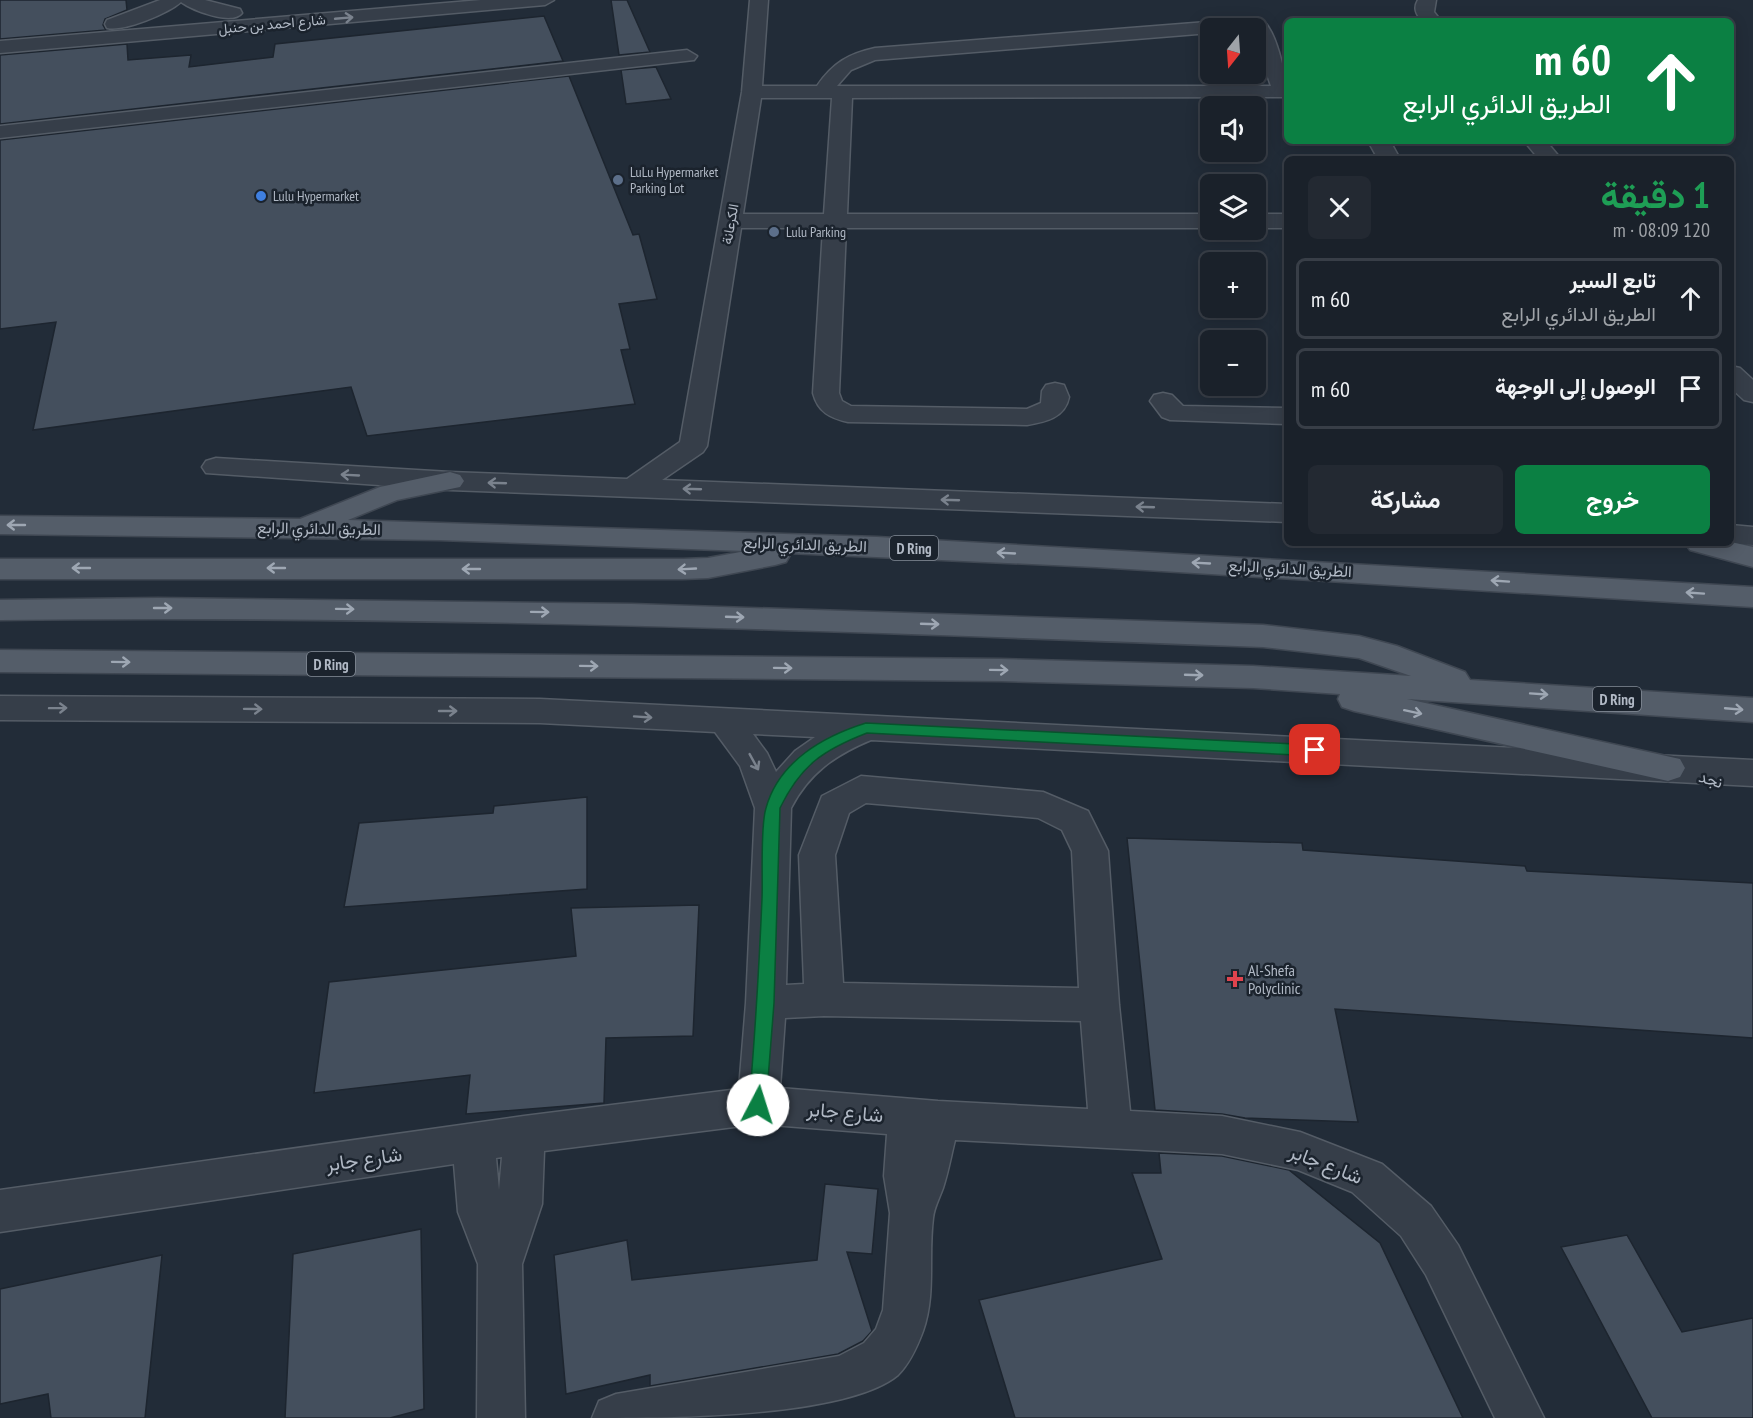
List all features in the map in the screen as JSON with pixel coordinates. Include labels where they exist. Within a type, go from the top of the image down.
[{"type":"main road","points":[[305,527],[361,502],[390,493],[450,481]]},
{"type":"main road","name":"الطريق الدائري الرابع","points":[[0,525],[305,527],[827,544],[1355,572],[1753,597]]},
{"type":"main road","points":[[0,569],[683,569],[741,562],[827,544]]},
{"type":"main road","points":[[1711,546],[1753,557]]},
{"type":"main road","points":[[0,610],[286,608],[628,613],[1263,636],[1359,647],[1427,669],[1481,691]]},
{"type":"main road","name":"D Ring","points":[[0,661],[1001,670],[1253,677],[1753,710]]},
{"type":"main road","points":[[1253,677],[1668,768]]},
{"type":"street","points":[[114,24],[147,14],[173,0]]},
{"type":"street","points":[[189,0],[213,10],[233,13]]},
{"type":"street","name":"شارع احمد بن حنبل","points":[[0,35],[390,0]]},
{"type":"street","name":"شارع احمد بن حنبل","points":[[0,47],[545,0]]},
{"type":"street","name":"الكرعانة","points":[[693,446],[752,92],[759,0]]},
{"type":"street","points":[[1427,0],[1424,5],[1425,13],[1429,18]]},
{"type":"street","points":[[752,92],[833,92],[1283,92],[1267,24],[875,54],[848,61],[840,68],[833,92],[835,221],[826,393],[828,402],[834,410],[857,414],[1027,417],[1045,413],[1052,408],[1055,403],[1055,391]]},
{"type":"street","points":[[0,132],[687,56]]},
{"type":"street","points":[[1538,144],[1548,156]]},
{"type":"street","points":[[730,221],[1200,221]]},
{"type":"street","points":[[1266,221],[1284,221]]},
{"type":"street","points":[[1734,377],[1753,394]]},
{"type":"street","points":[[1163,400],[1171,411],[1180,414],[1284,416]]},
{"type":"street","points":[[634,487],[693,446],[706,462],[725,475],[748,486],[776,492]]},
{"type":"street","points":[[216,467],[450,481],[1284,513]]},
{"type":"street","points":[[1734,534],[1753,536]]},
{"type":"street","points":[[0,708],[540,711],[1753,773]]},
{"type":"street","points":[[726,722],[755,762],[773,808],[766,1003],[758,1105]]},
{"type":"street","points":[[773,808],[786,782],[806,758],[834,740],[866,728]]},
{"type":"street","name":"نجد","points":[[1668,768],[1713,778],[1753,794]]},
{"type":"street","points":[[824,999],[817,855],[834,805],[861,789],[1043,805],[1076,821],[1090,851],[1099,1005],[1111,1128]]},
{"type":"street","points":[[766,1003],[824,999],[1099,1005]]},
{"type":"street","name":"شارع جابر","points":[[0,1211],[524,1135],[758,1105],[924,1119],[1222,1135],[1300,1151],[1367,1178],[1416,1221],[1442,1260],[1520,1418]]},
{"type":"street","points":[[616,1418],[839,1379],[859,1374],[878,1364],[892,1348],[902,1330],[906,1311],[912,1213],[928,1166],[924,1119]]},
{"type":"street","points":[[501,1418],[500,1264],[520,1204],[524,1135]]},
{"type":"street","points":[[473,1144],[480,1212],[500,1264]]},
{"type":"building","points":[[0,0],[126,0],[127,10],[105,19],[103,25],[106,30],[0,39]]},
{"type":"building","points":[[611,0],[627,0],[650,52],[619,55]]},
{"type":"building","points":[[544,16],[563,61],[0,124],[0,55],[127,44],[128,60],[191,55],[189,67],[273,57],[275,44]]},
{"type":"building","points":[[656,67],[671,99],[626,104],[621,70]]},
{"type":"building","points":[[569,76],[633,235],[639,234],[657,299],[619,304],[630,349],[621,350],[635,404],[367,436],[351,387],[33,430],[56,322],[0,329],[0,140]]},
{"type":"building","points":[[587,797],[587,889],[344,907],[359,823],[493,813],[494,806]]},
{"type":"building","points":[[1127,838],[1302,843],[1303,850],[1525,866],[1527,871],[1753,883],[1753,1038],[1335,1009],[1358,1122],[1245,1118],[1222,1114],[1155,1110]]},
{"type":"building","points":[[699,905],[693,1036],[606,1038],[604,1103],[466,1114],[470,1075],[314,1093],[329,982],[576,956],[571,908]]},
{"type":"building","points":[[1159,1153],[1222,1156],[1289,1170],[1380,1243],[1463,1418],[1015,1418],[979,1300],[1162,1259],[1132,1173],[1161,1173]]},
{"type":"building","points":[[825,1184],[878,1189],[872,1254],[847,1252],[872,1331],[863,1341],[838,1354],[650,1386],[650,1375],[566,1394],[554,1255],[627,1240],[632,1280],[817,1260]]},
{"type":"building","points":[[421,1229],[424,1409],[390,1418],[285,1418],[293,1254]]},
{"type":"building","points":[[1627,1235],[1682,1332],[1753,1318],[1753,1418],[1652,1418],[1561,1247]]},
{"type":"building","points":[[162,1255],[145,1418],[51,1418],[48,1394],[0,1404],[0,1289]]},
{"type":"place","name":"LuLu Hypermarket Parking Lot","points":[[618,180]]},
{"type":"place","name":"Lulu Hypermarket","points":[[261,196]]},
{"type":"place","name":"Lulu Parking","points":[[774,232]]},
{"type":"place","name":"Al-Shefa Polyclinic","points":[[1235,979]]},
{"type":"route","points":[[758,1105],[766,1003],[773,808],[786,782],[806,758],[834,740],[866,728],[1315,750]]}]
